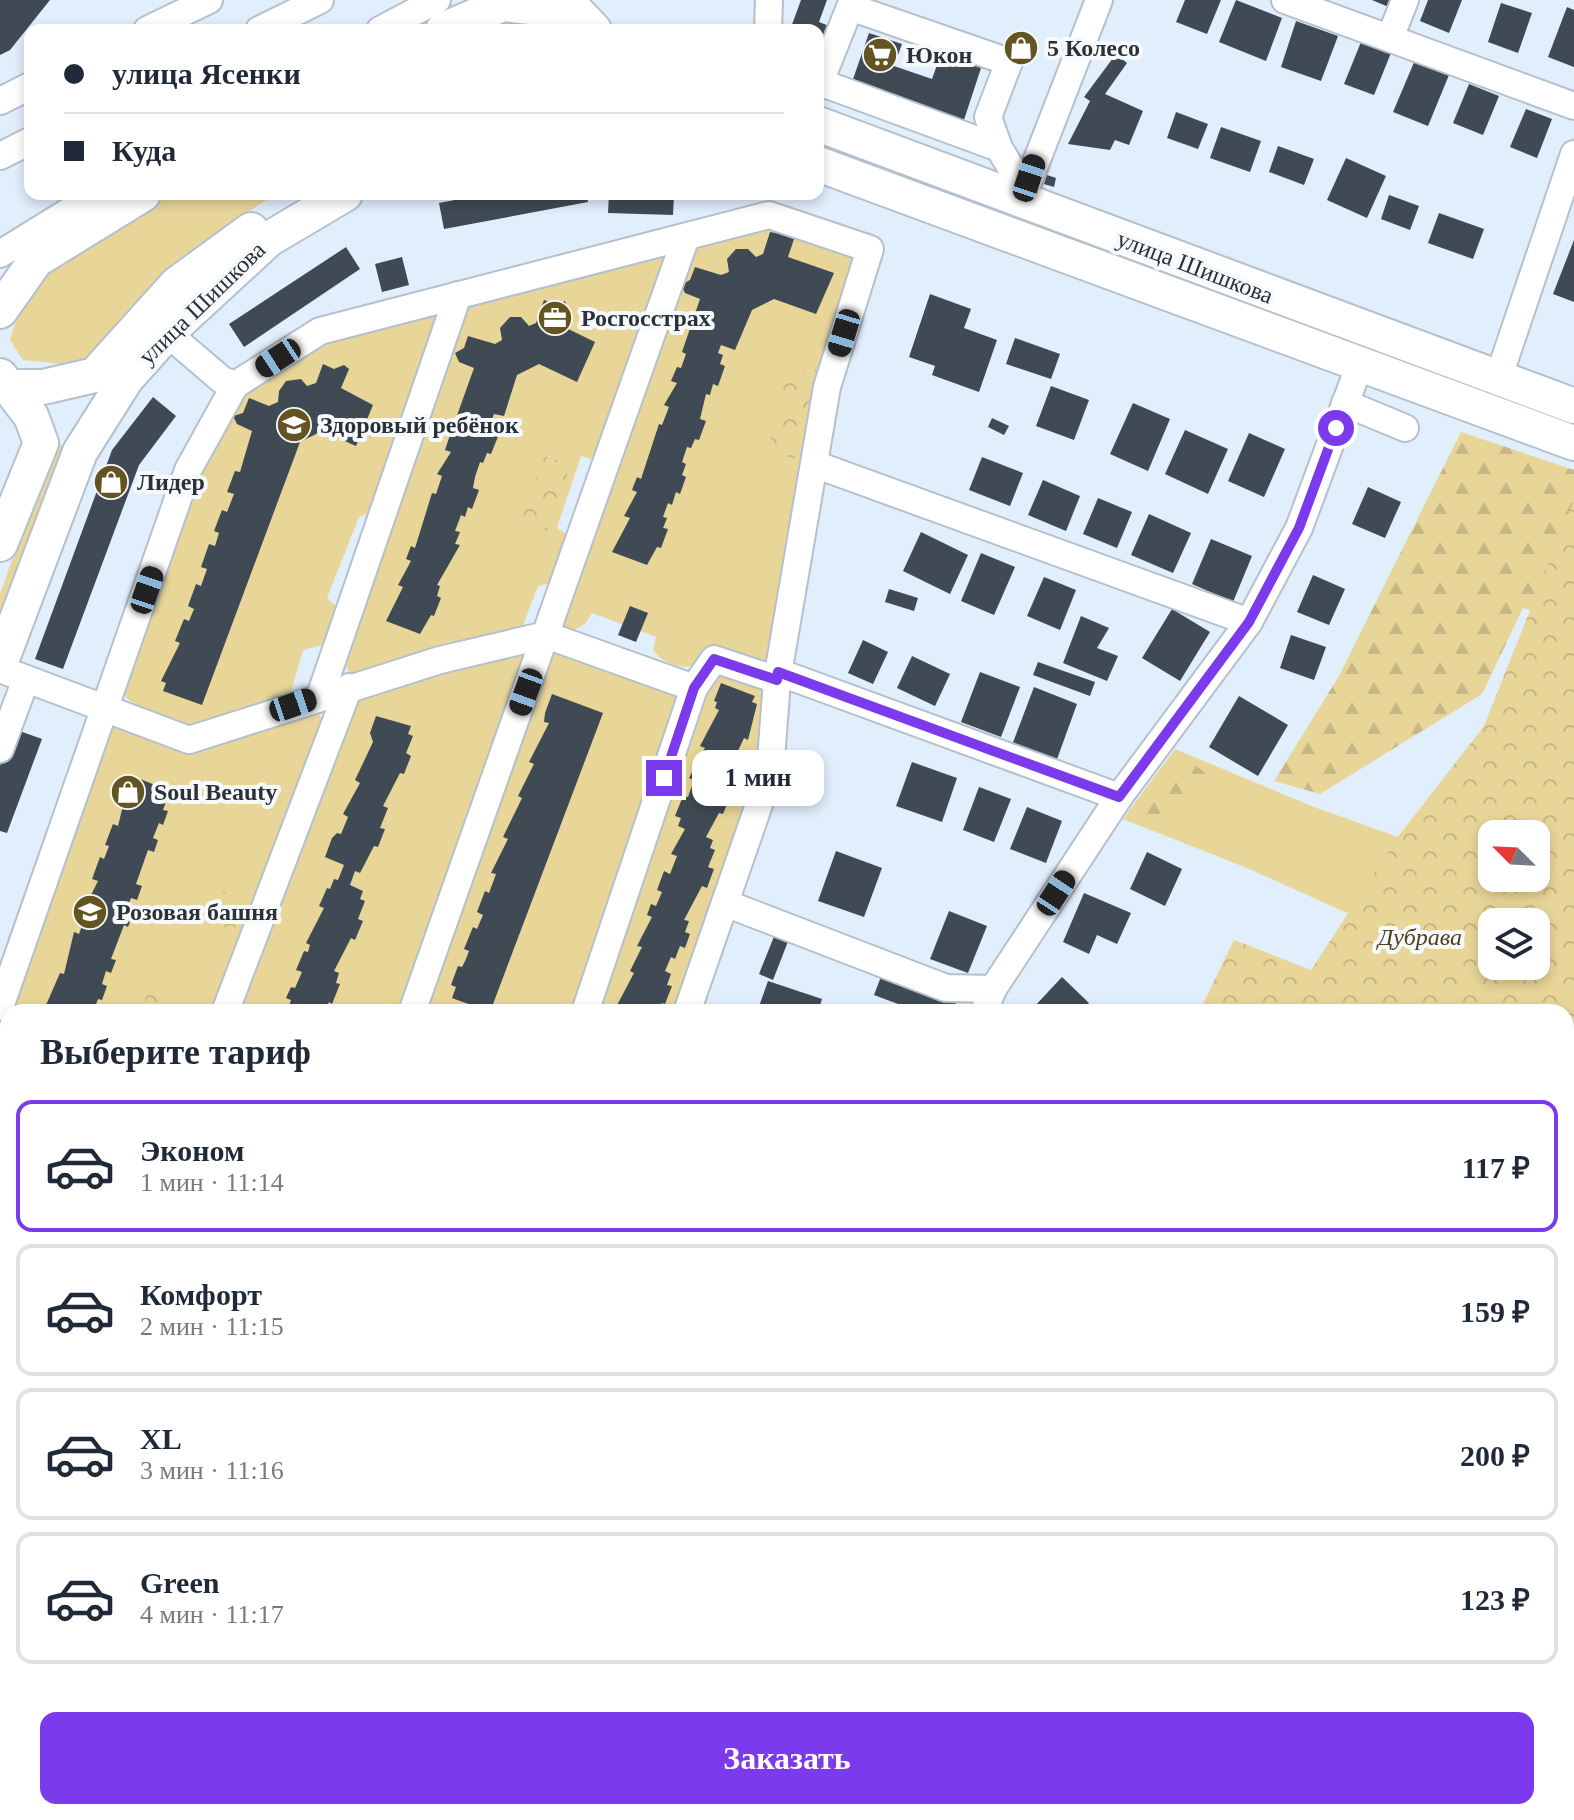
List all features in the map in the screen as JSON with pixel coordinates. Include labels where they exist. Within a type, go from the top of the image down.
[{"type":"main road","points":[[457,24],[503,4],[556,5],[596,20]]},
{"type":"main road","name":"улица Шишкова","points":[[824,126],[1005,173],[1315,329],[1360,364],[1574,443]]},
{"type":"main road","name":"улица Шишкова","points":[[824,166],[1315,329],[1498,379],[1574,406]]},
{"type":"main road","points":[[0,311],[36,260],[133,200]]},
{"type":"main road","name":"улица Шишкова","points":[[80,452],[78,414],[95,375],[177,284],[298,200]]},
{"type":"main road","name":"улица Шишкова","points":[[9,671],[80,452],[126,379],[167,333],[269,239],[335,200]]},
{"type":"main road","points":[[2,383],[43,387],[95,375]]},
{"type":"main road","points":[[0,544],[41,443],[31,416],[2,383]]},
{"type":"street","points":[[159,24],[209,0]]},
{"type":"street","points":[[271,24],[320,0]]},
{"type":"street","points":[[391,24],[437,0]]},
{"type":"street","points":[[768,24],[769,0]]},
{"type":"street","points":[[1005,173],[1037,155],[1099,0]]},
{"type":"street","points":[[1285,0],[1574,106]]},
{"type":"street","points":[[1390,38],[1405,0]]},
{"type":"street","points":[[824,75],[850,7],[1009,62],[988,117],[1005,173]]},
{"type":"street","points":[[824,87],[1005,173]]},
{"type":"street","points":[[0,101],[24,89]]},
{"type":"street","points":[[0,156],[24,144]]},
{"type":"street","points":[[1498,379],[1574,154]]},
{"type":"street","points":[[0,254],[87,200]]},
{"type":"street","points":[[1,1004],[188,470],[235,385],[320,331],[769,215],[870,249],[827,387],[777,676],[770,773],[690,1004]]},
{"type":"street","points":[[415,1004],[686,237]]},
{"type":"street","points":[[320,696],[458,295]]},
{"type":"street","points":[[167,333],[222,380],[235,385]]},
{"type":"street","points":[[725,903],[946,988],[988,1000],[1119,797],[1249,622],[1299,528],[1360,364]]},
{"type":"street","points":[[1345,403],[1405,428]]},
{"type":"street","points":[[814,464],[1249,622]]},
{"type":"street","points":[[0,749],[9,671],[189,740],[349,687],[546,635],[694,688]]},
{"type":"street","points":[[588,1004],[694,688],[714,659],[777,676],[1119,797]]},
{"type":"street","points":[[228,1004],[349,687]]},
{"type":"green space","points":[[543,22],[546,24],[504,24]]},
{"type":"green space","points":[[824,142],[1299,314],[1299,327],[824,154]]},
{"type":"green space","points":[[160,200],[267,200],[240,217],[161,280],[91,358],[62,364],[23,360],[10,340],[19,312],[50,267]]},
{"type":"green space","points":[[768,221],[859,251],[775,658],[763,664],[718,648],[700,655],[696,665],[678,666],[661,659],[653,650],[656,637],[592,613],[585,624],[574,630],[561,626],[696,240]]},
{"type":"green space","points":[[673,244],[597,461],[581,456],[557,528],[567,534],[570,545],[558,581],[538,586],[523,625],[361,676],[349,673],[343,658],[467,303]]},
{"type":"green space","points":[[438,312],[443,320],[376,510],[359,517],[327,598],[342,611],[330,643],[303,650],[290,695],[190,727],[141,709],[124,696],[198,472],[246,386],[322,339]]},
{"type":"green space","points":[[819,370],[803,460],[768,452],[783,373]]},
{"type":"green space","points":[[1461,432],[1574,470],[1574,624],[1523,608],[1482,694],[1320,794],[1274,781],[1339,676]]},
{"type":"green space","points":[[54,443],[69,447],[0,636],[0,594]]},
{"type":"green space","points":[[544,456],[571,465],[547,531],[521,522]]},
{"type":"green space","name":"Дубрава","points":[[1574,500],[1574,1004],[1203,1004],[1234,940],[1311,970],[1397,838],[1484,726]]},
{"type":"green space","points":[[558,644],[683,692],[578,1004],[424,1004],[551,652]]},
{"type":"green space","points":[[512,648],[524,653],[530,660],[407,1004],[241,1004],[358,698]]},
{"type":"green space","points":[[716,669],[764,686],[755,800],[681,1004],[600,1004]]},
{"type":"green space","points":[[317,705],[329,746],[314,784],[295,791],[218,1004],[16,1004],[108,729],[121,722],[189,746]]},
{"type":"green space","points":[[1175,749],[1314,807],[1412,842],[1429,822],[1478,827],[1478,881],[1347,913],[1247,868],[1123,819]]},
{"type":"green space","points":[[1188,760],[1206,773],[1195,795],[1179,814],[1159,823],[1148,821],[1136,813],[1176,762]]},
{"type":"green space","points":[[201,883],[245,900],[234,931],[190,914]]},
{"type":"green space","points":[[147,993],[177,1003],[177,1004],[144,1004]]},
{"type":"building","points":[[0,0],[50,0],[31,24],[24,24],[24,32],[10,50],[0,55]]},
{"type":"building","points":[[801,0],[827,0],[819,22],[824,24],[792,24]]},
{"type":"building","points":[[1185,0],[1221,0],[1207,34],[1176,22]]},
{"type":"building","points":[[1236,0],[1282,18],[1266,61],[1219,42]]},
{"type":"building","points":[[1372,0],[1395,0],[1391,8]]},
{"type":"building","points":[[1428,0],[1462,0],[1449,33],[1420,21]]},
{"type":"building","points":[[1501,3],[1532,13],[1518,53],[1488,42]]},
{"type":"building","points":[[1567,7],[1574,10],[1574,67],[1548,57]]},
{"type":"building","points":[[1296,21],[1338,36],[1321,81],[1281,67]]},
{"type":"building","points":[[869,33],[902,44],[894,66],[932,79],[943,48],[983,62],[961,129],[920,115],[923,106],[852,82]]},
{"type":"building","name":"5 Колесо","points":[[1010,38],[1036,47],[1032,58],[1006,49]]},
{"type":"building","points":[[1361,42],[1391,53],[1374,95],[1344,84]]},
{"type":"building","points":[[1116,54],[1127,63],[1105,94],[1143,111],[1129,145],[1115,140],[1110,150],[1068,144],[1090,101],[1084,97]]},
{"type":"building","points":[[1415,60],[1449,75],[1428,126],[1393,112]]},
{"type":"building","points":[[1469,84],[1499,96],[1483,135],[1453,123]]},
{"type":"building","points":[[1526,109],[1552,119],[1537,158],[1510,147]]},
{"type":"building","points":[[1176,112],[1208,124],[1198,149],[1167,138]]},
{"type":"building","points":[[1221,127],[1261,141],[1250,172],[1210,158]]},
{"type":"building","points":[[1278,146],[1314,159],[1304,185],[1269,172]]},
{"type":"building","points":[[1346,158],[1386,176],[1367,218],[1327,200]]},
{"type":"building","points":[[1047,175],[1056,178],[1054,187],[1044,184]]},
{"type":"building","points":[[1389,195],[1419,206],[1410,230],[1381,219]]},
{"type":"building","points":[[455,200],[588,202],[444,229],[439,203]]},
{"type":"building","points":[[609,200],[674,200],[673,215],[608,213]]},
{"type":"building","points":[[1439,213],[1484,229],[1473,259],[1428,243]]},
{"type":"building","points":[[770,232],[795,236],[788,257],[834,273],[816,314],[774,299],[752,310],[735,350],[721,345],[718,353],[723,355],[720,364],[725,366],[718,386],[713,384],[710,395],[706,394],[700,419],[706,421],[699,440],[695,439],[691,448],[687,447],[682,462],[686,464],[682,475],[686,477],[680,494],[676,492],[672,505],[668,503],[663,517],[667,518],[663,528],[668,529],[661,548],[657,547],[647,565],[612,552],[630,518],[624,516],[637,492],[632,490],[637,477],[641,479],[659,424],[662,425],[669,407],[664,405],[677,383],[671,381],[677,367],[681,368],[686,354],[682,352],[700,299],[685,293],[681,285],[690,280],[695,267],[721,275],[729,272],[727,259],[736,249],[748,249],[756,257],[763,254]]},
{"type":"building","points":[[1574,240],[1574,302],[1553,294]]},
{"type":"building","points":[[346,247],[360,269],[244,347],[229,324]]},
{"type":"building","points":[[402,257],[409,285],[382,292],[375,264]]},
{"type":"building","points":[[930,294],[971,309],[964,328],[997,340],[979,392],[932,375],[935,366],[909,357]]},
{"type":"building","points":[[544,300],[556,305],[565,301],[568,310],[562,326],[595,342],[577,382],[539,364],[517,375],[504,416],[494,414],[491,422],[497,424],[494,433],[499,434],[491,454],[487,453],[483,463],[480,462],[473,488],[479,490],[472,509],[468,507],[465,517],[461,515],[455,531],[460,532],[455,544],[460,545],[437,585],[440,586],[437,596],[441,598],[434,616],[431,615],[420,634],[386,621],[403,587],[398,585],[411,561],[406,559],[411,546],[415,548],[432,493],[436,494],[442,476],[437,474],[451,452],[445,450],[450,435],[455,437],[460,423],[455,421],[474,368],[459,362],[455,353],[464,348],[468,336],[495,344],[502,340],[500,328],[510,317],[521,317],[529,326],[536,323]]},
{"type":"building","points":[[1015,338],[1060,354],[1051,379],[1006,364]]},
{"type":"building","points":[[323,364],[334,369],[344,365],[349,369],[341,388],[373,405],[356,446],[322,431],[300,442],[202,705],[163,691],[166,683],[161,681],[180,643],[175,641],[184,619],[189,621],[194,609],[188,606],[196,584],[201,586],[207,569],[201,567],[209,544],[215,546],[219,533],[214,531],[222,510],[227,512],[234,494],[227,492],[235,471],[240,472],[252,431],[237,424],[233,416],[243,413],[249,398],[269,406],[278,402],[279,391],[286,381],[301,379],[307,386],[316,383]]},
{"type":"building","points":[[1051,386],[1089,400],[1074,440],[1036,426]]},
{"type":"building","points":[[153,397],[176,416],[139,465],[63,669],[35,659],[112,450]]},
{"type":"building","points":[[1133,403],[1170,419],[1148,471],[1110,454]]},
{"type":"building","points":[[992,418],[1009,426],[1004,435],[988,427]]},
{"type":"building","points":[[1185,430],[1228,449],[1208,494],[1165,474]]},
{"type":"building","points":[[1249,433],[1285,449],[1264,497],[1228,481]]},
{"type":"building","points":[[982,457],[1023,473],[1010,506],[969,490]]},
{"type":"building","points":[[1043,480],[1080,496],[1066,531],[1028,515]]},
{"type":"building","points":[[1368,487],[1401,502],[1385,538],[1352,524]]},
{"type":"building","points":[[1098,498],[1132,512],[1117,548],[1083,534]]},
{"type":"building","points":[[1149,514],[1191,533],[1173,573],[1131,555]]},
{"type":"building","points":[[921,532],[968,555],[950,594],[903,571]]},
{"type":"building","points":[[1211,539],[1252,556],[1233,602],[1192,584]]},
{"type":"building","points":[[981,553],[1015,567],[994,615],[961,601]]},
{"type":"building","points":[[1313,575],[1345,589],[1329,625],[1297,612]]},
{"type":"building","points":[[1044,577],[1076,590],[1060,630],[1027,616]]},
{"type":"building","points":[[889,589],[918,598],[914,611],[885,602]]},
{"type":"building","points":[[630,606],[648,613],[636,642],[618,635]]},
{"type":"building","points":[[1172,609],[1210,632],[1180,681],[1142,658]]},
{"type":"building","points":[[1081,616],[1109,628],[1097,648],[1118,656],[1107,681],[1063,663]]},
{"type":"building","points":[[1291,635],[1326,647],[1314,680],[1280,668]]},
{"type":"building","points":[[863,640],[888,652],[873,684],[848,673]]},
{"type":"building","points":[[912,656],[950,674],[935,706],[897,688]]},
{"type":"building","points":[[1038,662],[1095,682],[1090,696],[1033,675]]},
{"type":"building","points":[[980,672],[1020,687],[1001,737],[961,722]]},
{"type":"building","points":[[721,683],[755,696],[752,702],[757,704],[748,740],[744,738],[728,772],[732,774],[725,792],[731,794],[723,814],[719,813],[706,837],[713,840],[710,848],[715,850],[708,867],[714,869],[707,888],[702,886],[684,920],[689,921],[685,932],[690,934],[685,948],[680,946],[675,959],[671,957],[665,971],[671,974],[667,985],[672,986],[665,1004],[618,1004],[634,973],[630,971],[642,947],[637,946],[652,917],[647,915],[651,904],[656,906],[662,892],[657,890],[664,871],[670,874],[677,856],[671,854],[685,829],[678,826],[681,818],[675,816],[683,796],[688,797],[694,780],[689,778],[705,748],[700,746],[719,710],[715,708],[717,702],[714,701]]},
{"type":"building","points":[[1034,687],[1077,704],[1056,762],[1012,745]]},
{"type":"building","points":[[552,694],[603,713],[493,1004],[468,1004],[452,998],[456,987],[451,985],[458,966],[462,967],[466,959],[469,951],[464,949],[473,927],[477,929],[483,915],[477,912],[496,874],[491,873],[508,839],[503,837],[534,764],[529,762],[549,723],[544,722]]},
{"type":"building","points":[[1239,696],[1288,725],[1258,776],[1209,747]]},
{"type":"building","points":[[376,716],[411,726],[408,734],[413,736],[406,753],[411,756],[404,774],[400,773],[383,806],[388,808],[380,828],[385,829],[378,847],[374,846],[360,873],[355,871],[350,885],[363,891],[360,899],[365,901],[358,919],[363,921],[355,940],[351,938],[334,971],[339,973],[336,983],[340,984],[332,1004],[290,1004],[291,1000],[286,998],[291,987],[295,988],[302,972],[296,970],[304,951],[308,952],[310,945],[306,943],[324,908],[319,906],[327,888],[330,889],[334,879],[338,880],[344,865],[325,857],[332,838],[337,833],[341,834],[348,817],[343,814],[360,783],[355,780],[373,742],[370,733]]},
{"type":"building","points":[[14,729],[42,739],[7,833],[0,831],[0,766]]},
{"type":"building","points":[[912,762],[957,778],[942,822],[896,806]]},
{"type":"building","points":[[135,777],[170,791],[163,810],[168,811],[163,825],[159,823],[153,838],[158,840],[154,852],[148,850],[136,884],[142,886],[137,900],[131,898],[126,911],[133,914],[128,927],[124,925],[111,959],[116,960],[111,973],[106,971],[102,984],[107,986],[102,1000],[98,999],[96,1004],[46,1004],[60,973],[64,974],[74,932],[79,934],[84,920],[79,919],[98,881],[92,879],[100,857],[104,859],[109,846],[105,845],[113,824],[118,826],[128,785],[131,787]]},
{"type":"building","points":[[979,787],[1011,799],[994,842],[963,830]]},
{"type":"building","points":[[1027,807],[1062,821],[1046,863],[1010,849]]},
{"type":"building","points":[[836,851],[882,868],[864,917],[818,901]]},
{"type":"building","points":[[1147,852],[1182,869],[1165,906],[1130,889]]},
{"type":"building","points":[[1084,893],[1131,913],[1117,944],[1097,935],[1089,954],[1063,942]]},
{"type":"building","points":[[949,911],[987,926],[968,973],[930,959]]},
{"type":"building","points":[[775,934],[789,939],[773,980],[759,974]]},
{"type":"building","points":[[882,974],[957,1004],[898,1004],[874,995]]},
{"type":"building","points":[[1062,977],[1089,1003],[1088,1004],[1037,1004]]},
{"type":"building","points":[[768,981],[822,999],[820,1004],[760,1004]]},
{"type":"place","name":"5 Колесо","points":[[1021,48]]},
{"type":"place","name":"Юкон","points":[[880,55]]},
{"type":"place","name":"Росгосстрах","points":[[555,318]]},
{"type":"place","name":"Здоровый ребёнок","points":[[294,425]]},
{"type":"place","name":"Лидер","points":[[111,482]]},
{"type":"place","name":"Soul Beauty","points":[[128,792]]},
{"type":"place","name":"Розовая башня","points":[[90,912]]},
{"type":"route","points":[[664,778],[694,688],[714,659],[777,680],[778,672],[1119,797],[1249,622],[1299,528],[1336,428]]}]
